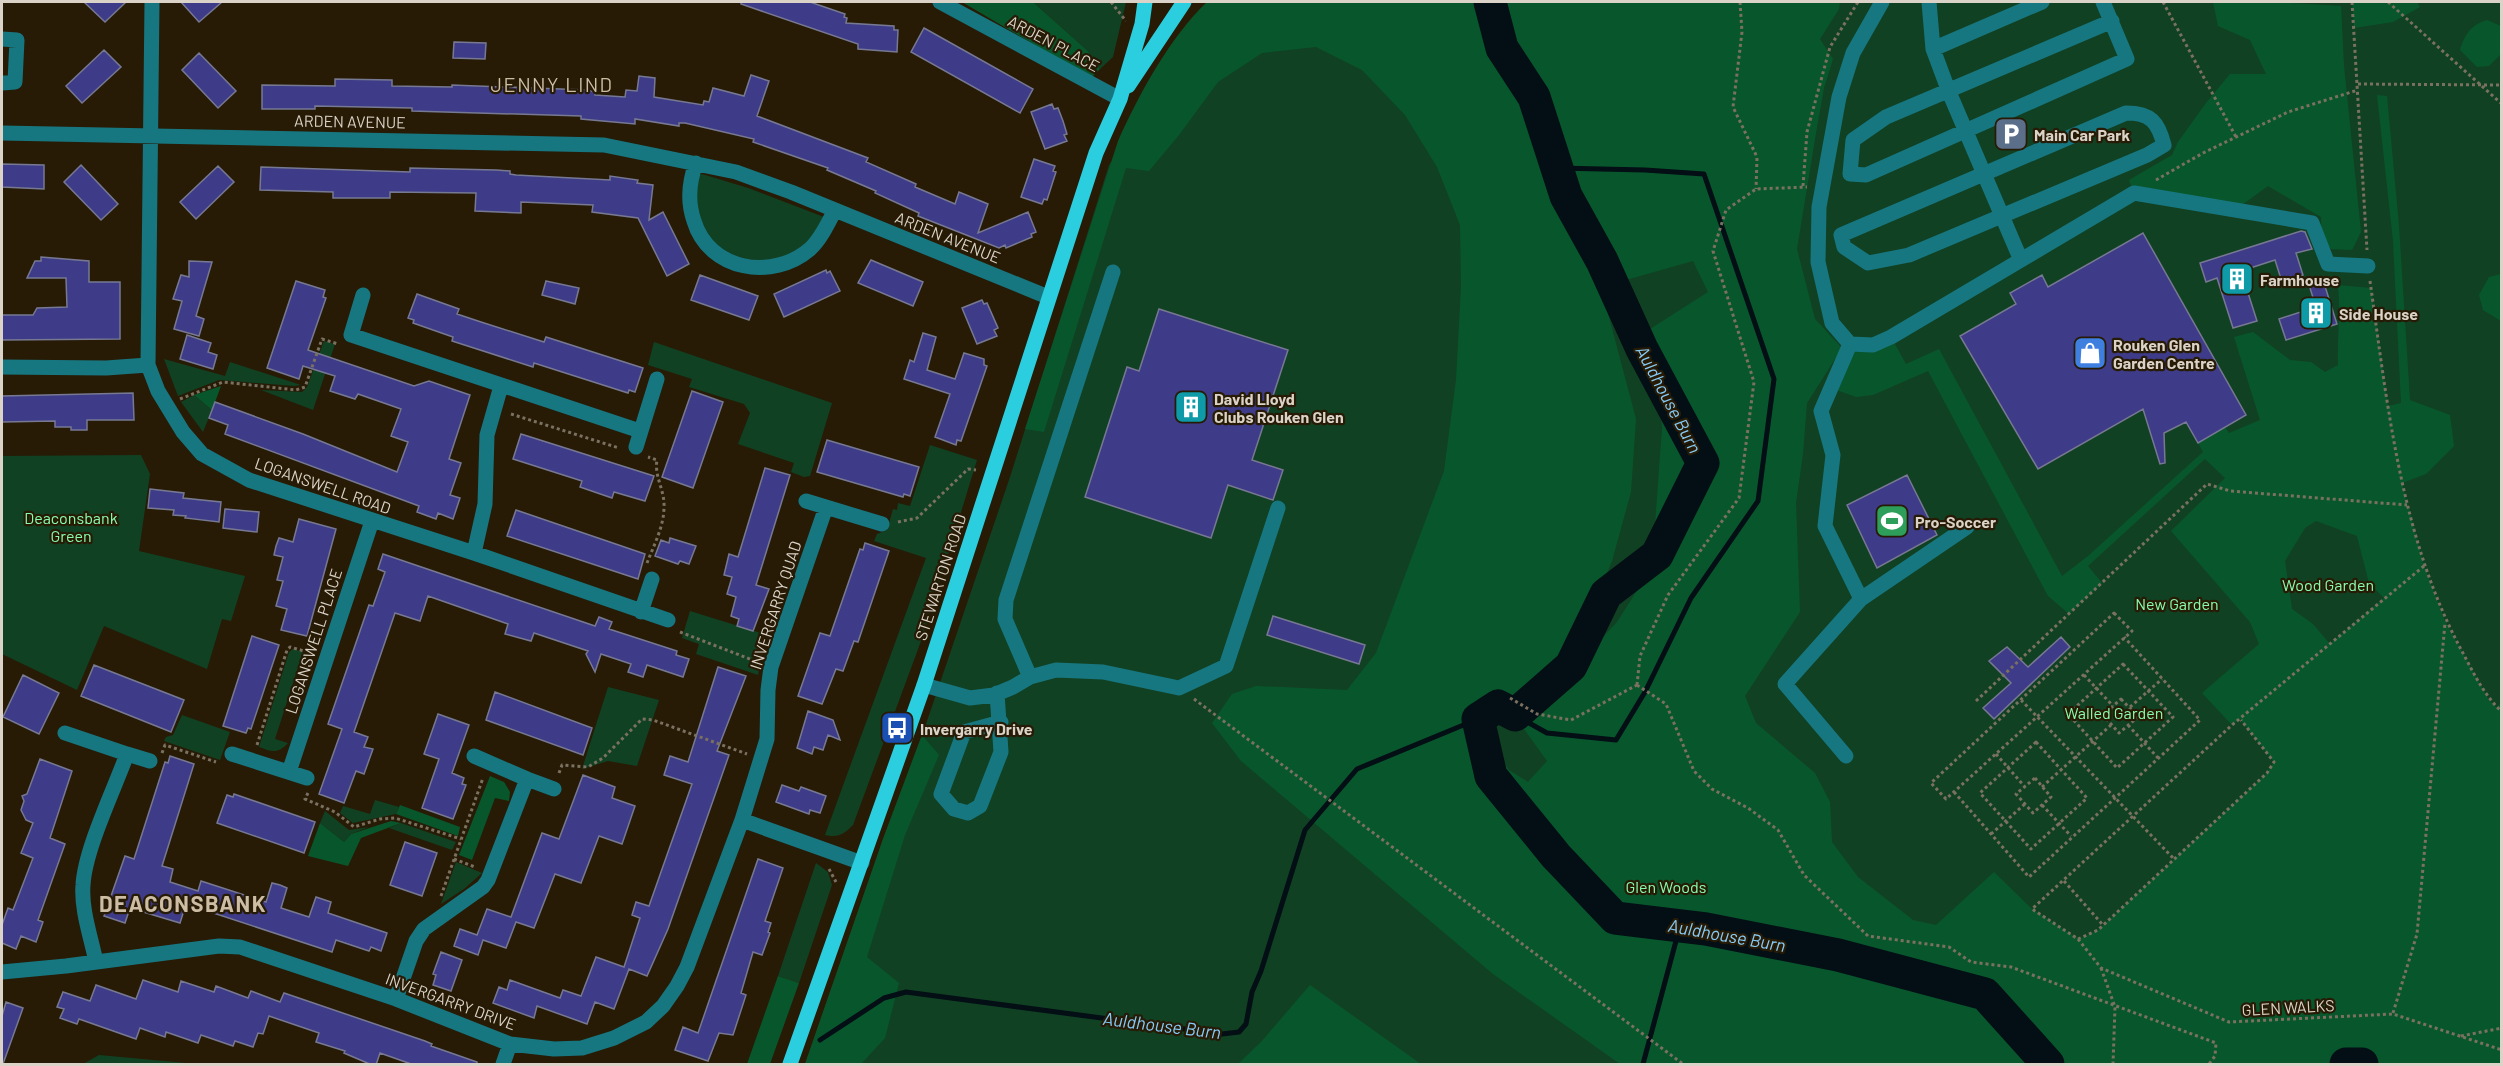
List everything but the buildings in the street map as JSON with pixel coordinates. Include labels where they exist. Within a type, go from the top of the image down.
[{"type":"main road","name":"STEWARTON ROAD","points":[[790,1065],[924,685],[1096,153],[1120,99],[1142,24],[1145,2]]},
{"type":"main road","name":"STEWARTON ROAD","points":[[1120,99],[1184,2]]},
{"type":"street","name":"LOGANSWELL ROAD","points":[[152,2],[148,365],[166,406],[183,432],[202,454],[249,480],[474,553],[668,620]]},
{"type":"street","name":"ARDEN PLACE","points":[[940,2],[1120,99]]},
{"type":"street","points":[[1882,2],[1853,53],[1839,97],[1819,207],[1818,262],[1832,323],[1850,344],[1873,345],[1891,337],[2020,258],[2134,193],[2312,223],[2328,264],[2368,266]]},
{"type":"street","points":[[1929,2],[1933,49],[2020,258]]},
{"type":"street","points":[[1933,49],[2042,2]]},
{"type":"street","points":[[2103,2],[2112,21],[2127,59],[1866,175],[1850,174],[1853,140],[1886,117],[2112,21]]},
{"type":"street","points":[[2,39],[17,40],[15,82],[2,83]]},
{"type":"street","points":[[2126,113],[2143,113],[2159,126],[2164,144],[2147,155],[1909,255],[1868,262],[1844,247],[1841,235],[1984,174],[2126,113]]},
{"type":"street","name":"ARDEN AVENUE","points":[[2,133],[604,145],[736,172],[1048,297]]},
{"type":"street","points":[[696,163],[691,177],[689,195],[694,222],[708,245],[734,264],[759,269],[787,263],[801,256],[820,237],[835,210]]},
{"type":"street","points":[[1030,677],[1005,619],[1006,600],[1113,272]]},
{"type":"street","points":[[363,295],[351,335],[640,431]]},
{"type":"street","points":[[1850,344],[1821,411],[1833,455],[1825,526],[1861,599]]},
{"type":"street","points":[[2,367],[106,368],[148,365]]},
{"type":"street","points":[[635,451],[657,379]]},
{"type":"street","points":[[474,553],[484,518],[486,444],[501,386]]},
{"type":"street","points":[[806,501],[882,524]]},
{"type":"street","name":"INVERGARRY QUAD","points":[[742,820],[762,759],[768,725],[768,690],[771,667],[826,507]]},
{"type":"street","points":[[924,685],[970,698],[997,693],[1030,677],[1056,670],[1104,672],[1179,688],[1226,666],[1278,508]]},
{"type":"street","name":"LOGANSWELL PLACE","points":[[289,772],[372,520]]},
{"type":"street","points":[[1846,756],[1785,684],[1861,599],[1922,560],[1966,527]]},
{"type":"street","points":[[641,612],[652,579]]},
{"type":"street","points":[[997,693],[1001,722],[1001,752],[980,806],[968,813],[954,809],[941,794],[964,732],[1001,722]]},
{"type":"street","points":[[65,733],[150,761]]},
{"type":"street","points":[[96,962],[84,904],[83,884],[89,856],[127,754]]},
{"type":"street","points":[[232,754],[307,778]]},
{"type":"street","points":[[474,756],[554,789]]},
{"type":"street","points":[[396,999],[416,941],[424,929],[483,887],[491,874],[527,779]]},
{"type":"street","points":[[742,820],[862,863]]},
{"type":"street","name":"INVERGARRY DRIVE","points":[[2,972],[219,946],[250,948],[396,999],[510,1044],[554,1049],[582,1048],[614,1038],[646,1022],[663,1006],[687,967],[742,820]]},
{"type":"street","points":[[503,1065],[510,1044]]},
{"type":"path","points":[[1740,2],[1742,32],[1733,107],[1757,157],[1756,189]]},
{"type":"path","points":[[2163,2],[2236,137]]},
{"type":"path","points":[[2352,2],[2368,266],[2392,441],[2424,566],[2445,621],[2488,700],[2502,712]]},
{"type":"path","points":[[2388,2],[2502,104]]},
{"type":"path","points":[[2358,84],[2502,85]]},
{"type":"path","points":[[2134,193],[2203,153],[2288,112],[2358,90]]},
{"type":"path","points":[[1636,685],[1640,656],[1668,595],[1739,498],[1754,382],[1713,251],[1726,210],[1756,189],[1823,186]]},
{"type":"path","points":[[166,406],[223,382],[296,390],[304,387],[322,339],[339,344],[351,335]]},
{"type":"path","points":[[495,408],[635,451],[657,460],[656,468],[665,505],[662,523],[644,571],[652,579]]},
{"type":"path","points":[[882,524],[917,518],[968,469],[993,473]]},
{"type":"path","points":[[1976,701],[2207,484],[2230,491],[2407,505]]},
{"type":"path","points":[[2103,926],[2064,881],[2240,719],[2424,566]]},
{"type":"path","points":[[2114,613],[2132,631],[2084,675],[1946,799],[1931,783],[2114,613]]},
{"type":"path","points":[[668,620],[682,624],[680,632],[771,667]]},
{"type":"path","points":[[2393,1014],[2416,934],[2445,621]]},
{"type":"path","points":[[1953,792],[2029,877],[2200,720],[2124,637]]},
{"type":"path","points":[[252,760],[287,650],[290,647],[327,657]]},
{"type":"path","points":[[2123,664],[2148,691],[2174,717],[2117,768],[2068,714],[2123,664]]},
{"type":"path","points":[[2084,675],[2113,706]]},
{"type":"path","points":[[2130,707],[2162,678]]},
{"type":"path","points":[[1636,685],[1666,704],[1694,771],[1712,789],[1748,808],[1778,830],[1804,875],[1868,936],[1949,947],[1971,962],[2011,967],[2216,1043],[2215,1056],[2209,1065]]},
{"type":"path","points":[[1510,698],[1537,714],[1571,720],[1636,685]]},
{"type":"path","points":[[1179,688],[1683,1065]]},
{"type":"path","points":[[2121,699],[2138,717],[2120,733],[2103,715],[2113,706],[2121,699]]},
{"type":"path","points":[[2021,700],[2174,859]]},
{"type":"path","points":[[554,789],[562,765],[588,767],[603,758],[642,719],[653,720],[762,759]]},
{"type":"path","points":[[2078,939],[2103,926],[2267,773],[2274,762],[2240,719]]},
{"type":"path","points":[[2042,787],[2111,725]]},
{"type":"path","points":[[2128,725],[2158,758]]},
{"type":"path","points":[[2036,742],[2061,770],[2087,798],[2031,849],[1980,793],[2036,742]]},
{"type":"path","points":[[150,761],[158,763],[165,745],[223,764],[226,756],[232,754]]},
{"type":"path","points":[[1996,754],[2025,787]]},
{"type":"path","points":[[441,916],[437,907],[489,763]]},
{"type":"path","points":[[307,778],[312,779],[305,799],[335,812],[354,827],[380,819],[396,818],[461,839]]},
{"type":"path","points":[[2035,778],[2042,787],[2051,797],[2033,813],[2016,794],[2035,778]]},
{"type":"path","points":[[1991,834],[2025,804]]},
{"type":"path","points":[[2042,805],[2072,837]]},
{"type":"path","points":[[454,859],[491,874]]},
{"type":"path","name":"GLEN WALKS","points":[[2064,881],[2032,909],[2078,939],[2101,968],[2229,1022],[2393,1014],[2502,1050]]},
{"type":"path","points":[[2101,968],[2115,1007],[2113,1065]]},
{"type":"path","points":[[2459,1036],[2502,1028]]},
{"type":"green space","points":[[962,2],[1033,2],[1088,51],[1100,69],[1091,78]]},
{"type":"green space","points":[[1033,2],[1126,2],[1113,57],[1100,69],[1088,51]]},
{"type":"green space","name":"Glen Woods","points":[[1207,2],[1840,2],[1839,9],[1820,39],[1833,59],[1824,88],[1797,249],[1815,319],[1842,348],[1807,403],[1796,503],[1800,612],[1745,696],[1756,723],[1815,773],[1830,802],[1832,842],[1858,877],[1913,920],[1936,925],[1994,872],[2032,909],[2079,939],[2098,930],[2267,773],[2274,762],[2240,719],[2232,725],[2202,693],[2259,644],[2250,622],[2171,531],[2225,478],[2205,459],[2088,566],[2102,583],[2069,614],[2048,596],[1928,371],[1873,395],[1856,397],[1831,388],[1850,344],[1891,337],[1906,364],[1939,349],[2062,576],[2088,556],[2203,452],[2198,443],[2225,427],[2229,433],[2260,420],[2234,337],[2253,332],[2290,360],[2311,362],[2325,372],[2338,365],[2338,285],[2371,288],[2388,406],[2401,403],[2393,241],[2377,95],[2387,96],[2399,226],[2410,400],[2450,415],[2454,446],[2426,474],[2402,483],[2424,566],[2445,621],[2489,700],[2497,708],[2501,702],[2501,1064],[1620,1064],[1493,974],[1241,761],[1212,723],[1232,694],[1256,686],[1347,690],[1376,653],[1444,471],[1456,380],[1461,287],[1460,225],[1437,167],[1405,115],[1362,70],[1316,47],[1262,53],[1218,82],[1149,171],[1126,168],[1044,432],[1025,429],[1118,141],[1157,67],[1193,16]],"holes":[[[1693,261],[1708,292],[1647,331],[1657,366],[1662,428],[1652,567],[1617,622],[1600,640],[1586,624],[1612,561],[1631,492],[1636,419],[1601,287]],[[2316,521],[2357,536],[2369,583],[2384,598],[2330,644],[2313,624],[2292,609],[2285,561],[2305,528]],[[1491,723],[1524,729],[1547,761],[1528,782],[1509,770],[1488,740]]]},
{"type":"green space","points":[[1223,2],[2501,2],[2501,1064],[805,1064],[883,839],[926,724],[1010,477],[1109,165]]},
{"type":"green space","points":[[2213,2],[2274,2],[2341,6],[2344,66],[2361,232],[2352,250],[2331,249],[2322,241],[2321,217],[2268,186],[2235,210],[2134,193],[2129,180],[2172,155],[2178,142],[2230,74],[2266,74],[2250,40],[2218,26]]},
{"type":"green space","points":[[2352,2],[2417,2],[2420,7],[2393,22],[2354,28]]},
{"type":"green space","points":[[2487,20],[2501,26],[2501,54],[2489,66],[2477,67],[2460,50],[2469,31]]},
{"type":"green space","points":[[702,174],[748,188],[824,217],[809,240],[788,255],[773,260],[740,257],[713,242],[703,229],[696,204],[697,176]]},
{"type":"green space","points":[[2502,274],[2501,321],[2483,310],[2479,295],[2489,277]]},
{"type":"green space","points":[[324,341],[335,344],[313,410],[261,390],[302,392],[307,387]]},
{"type":"green space","points":[[654,342],[832,403],[810,476],[804,477],[791,472],[794,463],[738,444],[750,413],[744,404],[689,387],[692,379],[648,365]]},
{"type":"green space","points":[[164,359],[225,376],[230,362],[301,385],[219,380],[178,396]]},
{"type":"green space","points":[[221,386],[212,410],[194,395]]},
{"type":"green space","points":[[194,395],[212,410],[203,432],[181,402]]},
{"type":"green space","points":[[930,445],[977,460],[924,633],[853,825],[841,834],[825,835],[926,558],[874,541],[877,534],[887,530],[893,509],[897,510],[898,503],[910,506]]},
{"type":"green space","name":"Deaconsbank Green","points":[[141,455],[150,474],[139,551],[245,576],[231,621],[222,619],[207,669],[104,626],[77,690],[2,654],[2,456]]},
{"type":"green space","points":[[690,611],[767,635],[758,675],[696,654],[699,644],[682,638]]},
{"type":"green space","points":[[293,649],[303,652],[275,739],[288,743],[278,750],[268,750],[259,747],[289,652]]},
{"type":"green space","points":[[608,687],[659,700],[637,766],[608,761],[582,769]]},
{"type":"green space","points":[[182,715],[230,732],[220,760],[164,741],[166,737],[173,735]]},
{"type":"green space","points":[[922,735],[939,755],[905,835],[867,957],[899,983],[885,1038],[861,1064],[805,1064],[883,839]]},
{"type":"green space","points":[[490,776],[504,782],[510,792],[509,801],[495,798],[472,860],[459,855]]},
{"type":"green space","points":[[375,800],[399,807],[396,814],[353,823],[340,813],[343,806],[370,814]]},
{"type":"green space","points":[[400,805],[460,827],[458,836],[396,814]]},
{"type":"green space","points":[[325,811],[349,830],[369,827],[351,834],[344,842],[320,823]]},
{"type":"green space","points":[[391,821],[401,823],[361,838],[348,866],[308,856],[320,823],[344,842],[351,834]]},
{"type":"green space","points":[[401,823],[456,842],[452,850],[389,828]]},
{"type":"green space","points":[[456,862],[482,873],[464,889],[441,904]]},
{"type":"green space","points":[[816,863],[828,872],[832,885],[799,983],[778,976]]},
{"type":"green space","points":[[778,976],[799,983],[770,1064],[747,1064]]},
{"type":"green space","points":[[1310,985],[1421,1064],[1238,1064],[1261,1042]]},
{"type":"green space","points":[[99,1055],[197,1064],[83,1064]]},
{"type":"waterway","name":"Auldhouse Burn","points":[[1490,2],[1502,48],[1534,97],[1566,196],[1602,261],[1642,349],[1703,463],[1657,555],[1606,594],[1571,666],[1515,715],[1498,706],[1478,719],[1491,776],[1556,856],[1615,918],[1706,929],[1838,955],[1985,994],[2048,1064]]},
{"type":"waterway","points":[[1515,715],[1547,733],[1616,740],[1645,692],[1691,598],[1758,501],[1774,379],[1704,174],[1557,168]]},
{"type":"waterway","name":"Auldhouse Burn","points":[[820,1040],[884,998],[906,992],[1222,1034],[1239,1032],[1246,1024],[1252,992],[1261,971],[1305,830],[1357,769],[1478,719]]},
{"type":"waterway","points":[[1643,1064],[1680,926]]},
{"type":"waterway","points":[[2346,1064],[2362,1064]]},
{"type":"place","name":"Main Car Park","points":[[2011,134]]},
{"type":"place","name":"Farmhouse","points":[[2237,279]]},
{"type":"place","name":"Side House","points":[[2316,313]]},
{"type":"place","name":"Rouken Glen Garden Centre","points":[[2090,353]]},
{"type":"place","name":"David Lloyd Clubs Rouken Glen","points":[[1191,407]]},
{"type":"place","name":"Pro-Soccer","points":[[1892,521]]},
{"type":"place","name":"Invergarry Drive","points":[[897,728]]},
{"type":"district","name":"JENNY LIND","points":[[552,84]]},
{"type":"district","name":"DEACONSBANK","points":[[183,903]]},
{"type":"park label","name":"Wood Garden","points":[[2328,584]]},
{"type":"park label","name":"New Garden","points":[[2177,603]]},
{"type":"park label","name":"Walled Garden","points":[[2114,712]]}]
